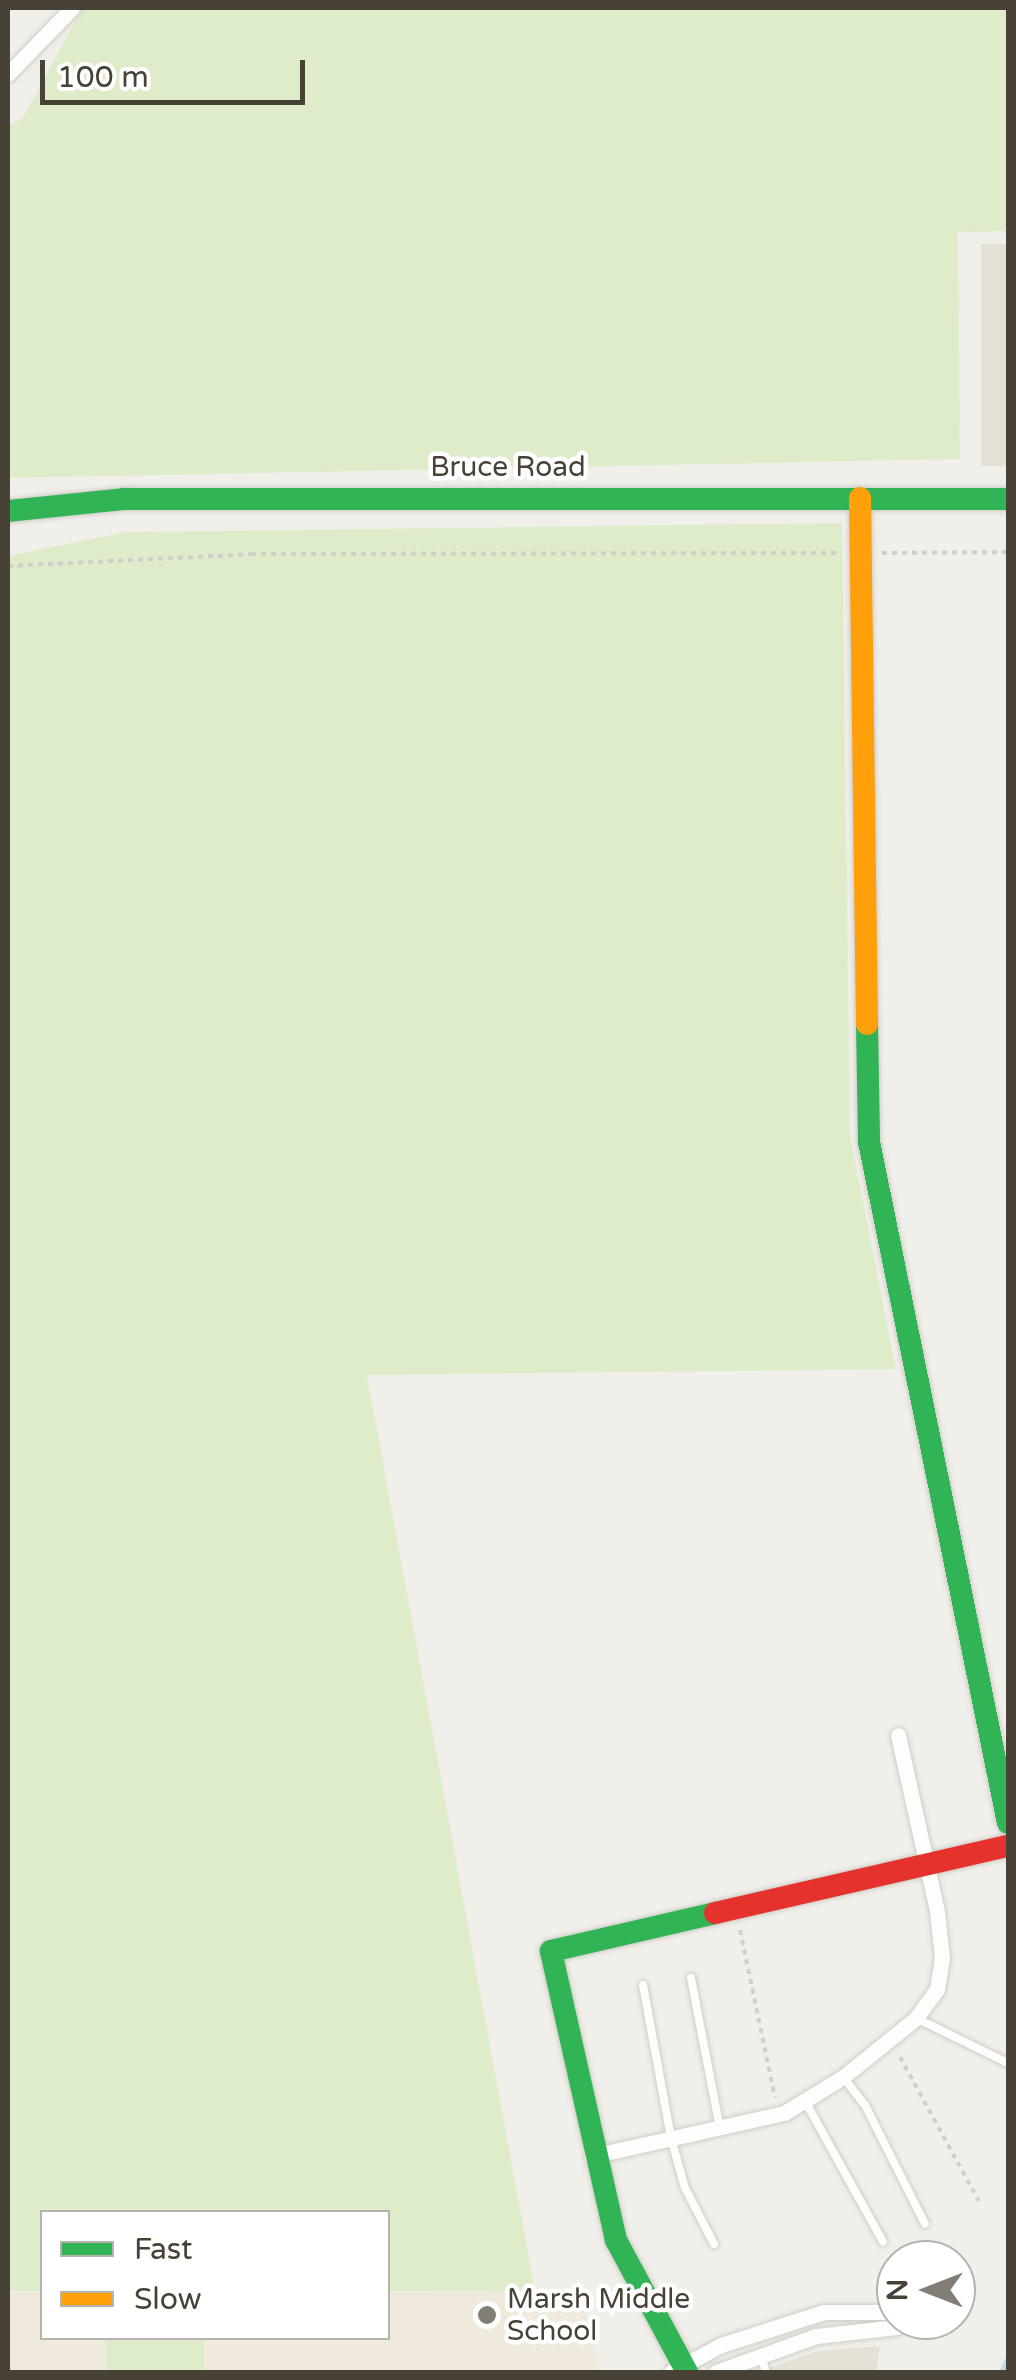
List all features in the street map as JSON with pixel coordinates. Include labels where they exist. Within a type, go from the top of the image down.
[{"type":"street","points":[[8,74],[72,8]]},
{"type":"street","points":[[860,498],[869,1142],[1008,1823]]},
{"type":"street","name":"Bruce Road","points":[[8,511],[124,499],[1008,498]]},
{"type":"street","points":[[592,2156],[720,2128],[805,2101],[843,2077],[916,2018],[937,1989],[942,1958],[928,1868],[898,1735]]},
{"type":"street","points":[[876,2312],[824,2312],[721,2346],[680,2370],[616,2240],[592,2156],[551,1950],[928,1868],[1008,1846]]},
{"type":"street","points":[[716,2372],[763,2364],[816,2336],[876,2329]]},
{"type":"lane","points":[[691,1978],[720,2128]]},
{"type":"lane","points":[[643,1986],[671,2138],[685,2188],[714,2244]]},
{"type":"lane","points":[[916,2018],[1008,2063]]},
{"type":"lane","points":[[843,2077],[865,2106],[924,2224]]},
{"type":"lane","points":[[805,2101],[882,2240]]},
{"type":"path","points":[[8,566],[251,554],[1008,552]]},
{"type":"path","points":[[740,1930],[777,2106]]},
{"type":"path","points":[[900,2057],[980,2201]]},
{"type":"shaded area","points":[[981,244],[1008,244],[1008,466],[981,466]]},
{"type":"shaded area","name":"Marsh Middle School","points":[[581,2291],[599,2372],[8,2372],[8,2292],[40,2292],[40,2340],[390,2340],[390,2292]]},
{"type":"shaded area","points":[[880,2346],[876,2372],[758,2372],[818,2351]]},
{"type":"green space","points":[[82,8],[1008,8],[1008,231],[958,232],[960,459],[8,478],[8,125],[23,118]]},
{"type":"green space","points":[[842,523],[850,1136],[896,1369],[367,1375],[535,2291],[390,2291],[390,2210],[40,2210],[40,2291],[8,2291],[8,556],[127,532]]},
{"type":"green space","points":[[106,2340],[204,2340],[204,2372],[106,2372]]},
{"type":"waterway","points":[[1001,2372],[1008,2357]]},
{"type":"traffic: fast","points":[[8,511],[124,499],[1008,499]]},
{"type":"traffic: fast","points":[[867,1024],[869,1142],[1008,1823]]},
{"type":"traffic: fast","points":[[687,2372],[616,2240],[551,1951],[715,1913]]},
{"type":"traffic: slow","points":[[860,498],[867,1024]]},
{"type":"traffic: jam","points":[[715,1913],[1008,1846]]},
{"type":"place","name":"Marsh Middle School","points":[[487,2315]]}]
